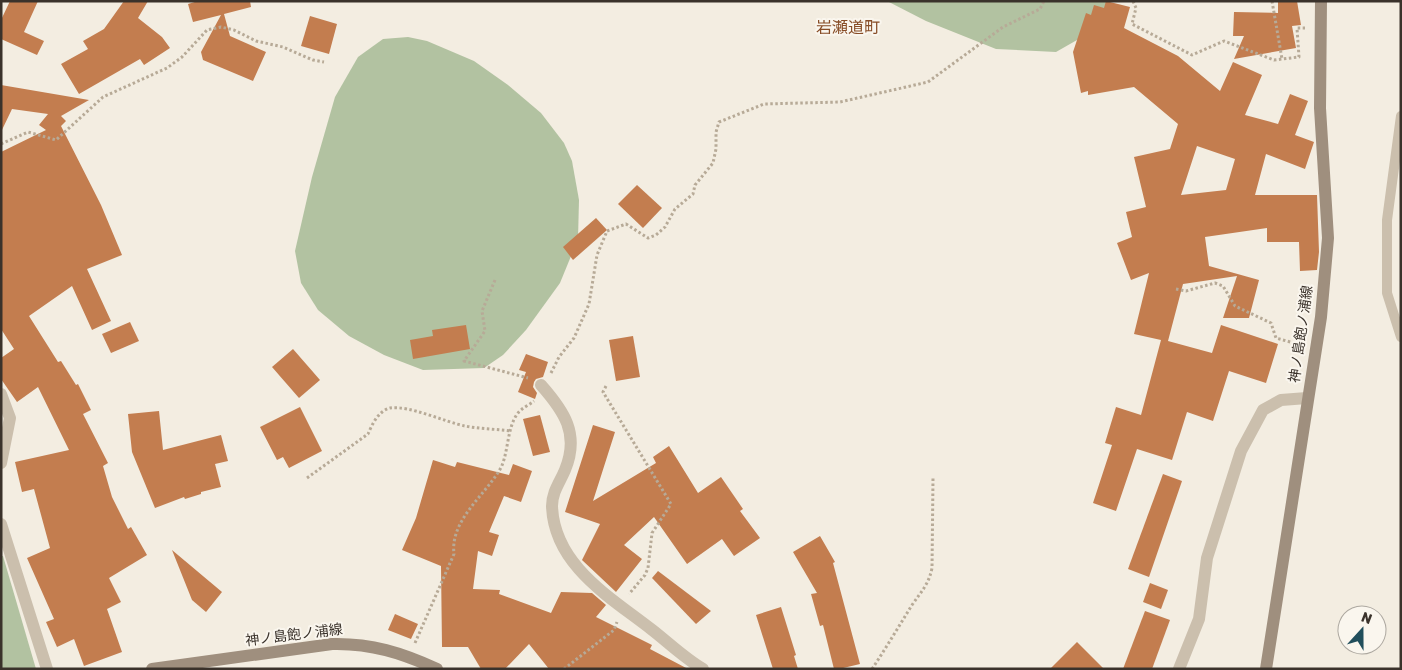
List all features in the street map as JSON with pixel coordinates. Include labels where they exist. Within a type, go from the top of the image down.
[{"type":"main road","name":"神ノ島飽ノ浦線","points":[[1266,669],[1316,349],[1328,238],[1320,108],[1321,1]]},
{"type":"main road","name":"神ノ島飽ノ浦線","points":[[152,669],[332,644],[362,644],[391,650],[437,669]]},
{"type":"street","points":[[542,384],[559,405],[567,420],[570,437],[568,462],[553,496],[553,517],[565,551],[586,577],[702,669]]},
{"type":"street","points":[[1,394],[10,418],[1,463]]},
{"type":"street","points":[[1179,669],[1199,619],[1207,558],[1241,451],[1264,410],[1281,400],[1307,398]]},
{"type":"street","points":[[1,524],[4,540],[47,669]]},
{"type":"lane","points":[[1401,116],[1387,220],[1387,293],[1401,337]]},
{"type":"path","points":[[409,656],[454,554],[452,540],[477,500],[501,470],[511,430],[518,412],[533,402],[542,384],[574,338],[589,304],[597,255],[607,232],[626,224],[648,238],[656,235],[665,227],[675,209],[692,194],[695,185],[713,163],[716,150],[716,132],[719,122],[764,104],[840,102],[928,82],[1003,27],[1040,9],[1044,1]]},
{"type":"path","points":[[1133,1],[1136,8],[1132,24],[1192,55],[1224,41],[1274,60],[1299,57],[1297,28],[1321,28]]},
{"type":"path","points":[[1272,1],[1282,59]]},
{"type":"path","points":[[1,144],[28,132],[56,140],[104,96],[167,68],[182,57],[207,30],[221,27],[234,30],[256,41],[283,47],[313,60],[324,62]]},
{"type":"path","points":[[495,280],[482,311],[485,331],[464,361],[511,373],[542,384]]},
{"type":"path","points":[[1176,289],[1186,291],[1215,283],[1223,286],[1235,306],[1271,323],[1276,338],[1316,349]]},
{"type":"path","points":[[564,669],[614,630],[628,595],[648,568],[652,533],[670,504],[603,392],[606,386]]},
{"type":"path","points":[[307,478],[368,434],[373,422],[390,408],[414,412],[466,426],[511,430]]},
{"type":"path","points":[[872,669],[912,605],[922,594],[930,577],[932,568],[933,478]]},
{"type":"green space","points":[[887,1],[1109,1],[1091,32],[1056,52],[996,49],[926,21]]},
{"type":"green space","points":[[408,37],[427,41],[474,61],[508,85],[541,113],[564,143],[572,161],[579,200],[578,239],[560,283],[526,330],[503,355],[484,368],[423,370],[384,355],[349,336],[318,310],[301,283],[295,251],[312,177],[335,97],[358,57],[383,39]]},
{"type":"green space","points":[[1,556],[3,556],[36,669],[1,669]]},
{"type":"building","points":[[10,1],[38,1],[24,32],[44,41],[37,55],[1,39],[1,20]]},
{"type":"building","points":[[124,1],[148,1],[138,18],[162,37],[170,48],[144,65],[140,59],[79,94],[61,64],[88,49],[83,41],[104,29]]},
{"type":"building","points":[[198,1],[250,1],[251,7],[224,14],[230,36],[266,52],[253,81],[203,60],[201,52],[221,15],[193,22],[188,4]]},
{"type":"building","points":[[1106,1],[1130,7],[1124,28],[1178,56],[1220,91],[1233,62],[1262,75],[1245,115],[1278,124],[1290,94],[1308,101],[1295,135],[1314,142],[1305,169],[1266,154],[1255,195],[1317,195],[1319,252],[1317,270],[1300,271],[1299,242],[1267,242],[1267,228],[1205,237],[1209,266],[1259,280],[1249,318],[1223,318],[1237,276],[1183,284],[1168,341],[1212,353],[1221,325],[1278,344],[1266,383],[1229,371],[1213,421],[1187,412],[1172,460],[1137,449],[1116,511],[1093,503],[1112,445],[1105,443],[1116,407],[1141,415],[1161,340],[1134,334],[1149,273],[1131,280],[1117,243],[1132,237],[1126,212],[1146,207],[1134,157],[1170,149],[1178,124],[1134,87],[1088,95],[1088,91],[1081,93],[1073,52],[1086,13],[1091,15],[1094,5],[1104,8]],"holes":[[[1197,146],[1235,159],[1226,190],[1181,195]]]},
{"type":"building","points":[[1278,1],[1297,1],[1301,25],[1292,26],[1296,48],[1234,59],[1244,36],[1233,36],[1234,12],[1278,13]]},
{"type":"building","points":[[310,16],[337,24],[329,54],[301,46]]},
{"type":"building","points":[[1,85],[89,100],[61,116],[66,121],[61,126],[101,205],[122,255],[87,269],[111,321],[92,330],[72,286],[29,316],[58,362],[61,361],[76,385],[78,384],[91,410],[83,414],[108,463],[103,466],[112,497],[128,529],[131,527],[147,555],[109,578],[121,602],[107,609],[122,652],[84,666],[74,639],[57,647],[46,622],[54,619],[27,558],[50,548],[34,489],[22,492],[15,462],[69,450],[38,387],[17,402],[1,379],[1,358],[14,349],[1,329],[1,152],[46,130],[39,125],[48,114],[12,109],[1,132]]},
{"type":"building","points":[[637,185],[662,208],[643,228],[618,204]]},
{"type":"building","points":[[596,218],[607,230],[573,260],[563,247]]},
{"type":"building","points":[[130,322],[139,341],[111,353],[102,334]]},
{"type":"building","points":[[466,325],[470,349],[413,359],[410,340],[433,336],[432,330]]},
{"type":"building","points":[[633,336],[640,377],[616,381],[609,340]]},
{"type":"building","points":[[293,349],[320,380],[299,398],[272,367]]},
{"type":"building","points":[[526,354],[548,362],[543,377],[536,379],[534,382],[533,387],[537,393],[535,399],[518,392],[526,372],[519,370]]},
{"type":"building","points":[[300,407],[322,451],[289,468],[283,457],[277,460],[260,427]]},
{"type":"building","points":[[159,411],[163,450],[221,435],[228,461],[215,464],[221,487],[201,492],[201,494],[185,499],[184,497],[155,508],[132,452],[128,414]]},
{"type":"building","points":[[540,415],[550,452],[533,456],[523,419]]},
{"type":"building","points":[[593,425],[615,432],[593,501],[656,463],[653,457],[669,446],[698,493],[721,477],[743,509],[740,511],[760,538],[734,556],[722,539],[687,564],[654,517],[624,545],[642,559],[616,592],[582,560],[600,524],[565,512]]},
{"type":"building","points":[[433,460],[455,467],[457,462],[509,475],[513,464],[532,471],[521,502],[504,496],[489,532],[499,535],[492,556],[478,551],[473,589],[500,590],[499,594],[551,613],[561,592],[592,593],[606,605],[596,617],[652,645],[650,649],[688,669],[549,669],[529,644],[505,669],[481,669],[468,647],[442,647],[441,566],[402,550],[416,518]]},
{"type":"building","points":[[1163,474],[1182,481],[1149,577],[1128,569]]},
{"type":"building","points":[[820,536],[835,562],[833,563],[860,664],[839,669],[834,669],[823,625],[820,626],[811,594],[817,593],[793,552]]},
{"type":"building","points":[[172,550],[222,592],[206,612],[192,600]]},
{"type":"building","points":[[658,571],[711,611],[696,624],[652,578]]},
{"type":"building","points":[[1150,583],[1168,590],[1161,609],[1143,602]]},
{"type":"building","points":[[781,607],[796,655],[794,656],[798,669],[773,669],[756,615]]},
{"type":"building","points":[[1145,611],[1170,620],[1152,669],[1123,669]]},
{"type":"building","points":[[395,614],[418,624],[411,639],[388,630]]},
{"type":"building","points":[[1077,642],[1104,669],[1050,669]]},
{"type":"district","name":"岩瀬道町","points":[[848,27]]}]
